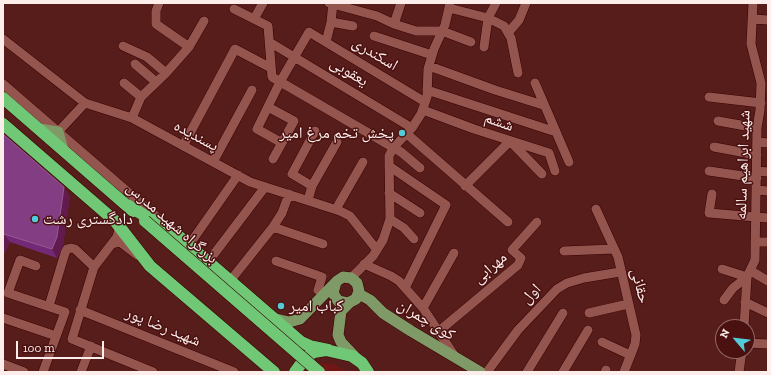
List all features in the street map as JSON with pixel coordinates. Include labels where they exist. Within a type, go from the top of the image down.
[{"type":"highway","name":"بزرگراه شهید مدرس","points":[[3,98],[319,372]]},
{"type":"highway","points":[[3,124],[117,223],[150,266],[274,372]]},
{"type":"highway","name":"بزرگراه شهید مدرس","points":[[127,205],[176,234],[302,343],[350,356],[360,362]]},
{"type":"highway","points":[[295,372],[301,362],[310,354],[329,350]]},
{"type":"highway","points":[[360,362],[368,372]]},
{"type":"main road","points":[[39,129],[58,132],[63,150]]},
{"type":"main road","points":[[272,318],[289,322],[298,320],[306,314],[336,282],[343,278],[351,278],[358,284],[359,294],[355,300],[349,303],[341,311],[338,337],[360,362]]},
{"type":"main road","points":[[336,282],[333,290],[335,298],[341,302],[349,303]]},
{"type":"main road","name":"کوی چمران","points":[[359,294],[370,300],[383,313],[480,372]]},
{"type":"street","points":[[159,3],[156,11],[156,24],[189,47]]},
{"type":"street","points":[[254,19],[262,3]]},
{"type":"street","points":[[394,24],[401,3]]},
{"type":"street","points":[[484,47],[488,18],[496,3]]},
{"type":"street","points":[[508,33],[519,20],[526,3]]},
{"type":"street","name":"شهید ابراهیم سالمه","points":[[744,319],[749,274],[755,260],[757,128],[763,108],[760,83],[751,44],[753,3]]},
{"type":"street","points":[[326,42],[331,22],[332,4],[377,16],[394,24],[416,31],[442,30],[471,42]]},
{"type":"street","points":[[351,278],[377,250],[383,240],[390,219],[389,156],[392,148],[409,131],[424,106],[429,66],[450,5],[488,18],[504,26],[508,33],[515,55],[518,73]]},
{"type":"street","points":[[234,8],[268,26],[272,77],[400,152],[420,168]]},
{"type":"street","points":[[753,19],[768,20]]},
{"type":"street","points":[[132,118],[141,97],[166,73],[189,47],[204,21]]},
{"type":"street","points":[[331,22],[353,26]]},
{"type":"street","name":"اسکندری","points":[[294,56],[309,32],[424,106]]},
{"type":"street","points":[[374,36],[432,55]]},
{"type":"street","name":"پسندیده","points":[[3,39],[85,103],[132,118],[238,175],[265,187],[336,209],[350,216],[377,250]]},
{"type":"street","name":"یعقوبی","points":[[270,43],[294,56],[409,131],[465,186],[508,222]]},
{"type":"street","points":[[124,46],[147,57],[166,73]]},
{"type":"street","points":[[183,146],[234,49],[271,68]]},
{"type":"street","points":[[282,143],[257,128],[294,56]]},
{"type":"street","points":[[135,64],[156,82]]},
{"type":"street","points":[[429,66],[543,106]]},
{"type":"street","points":[[124,83],[141,97]]},
{"type":"street","points":[[535,83],[543,106],[569,162]]},
{"type":"street","points":[[3,84],[176,234]]},
{"type":"street","points":[[213,162],[252,90]]},
{"type":"street","points":[[427,90],[556,132]]},
{"type":"street","points":[[709,96],[763,108]]},
{"type":"street","points":[[58,132],[85,103]]},
{"type":"street","name":"ششم","points":[[424,106],[510,141],[548,153],[554,171]]},
{"type":"street","points":[[268,107],[294,121],[273,159]]},
{"type":"street","points":[[718,121],[757,128]]},
{"type":"street","points":[[312,186],[292,174],[315,131]]},
{"type":"street","points":[[465,186],[510,141],[542,174]]},
{"type":"street","points":[[308,200],[312,186],[337,142]]},
{"type":"street","points":[[757,142],[768,143]]},
{"type":"street","points":[[714,147],[757,155]]},
{"type":"street","points":[[336,209],[363,162]]},
{"type":"street","points":[[388,166],[446,205],[405,288]]},
{"type":"street","points":[[709,171],[757,175],[768,172]]},
{"type":"street","points":[[189,245],[238,175]]},
{"type":"street","points":[[208,262],[265,187]]},
{"type":"street","points":[[756,190],[768,191]]},
{"type":"street","points":[[389,193],[420,213]]},
{"type":"street","points":[[230,281],[273,227],[282,213],[289,194]]},
{"type":"street","points":[[712,194],[710,213],[768,218]]},
{"type":"street","name":"حقانی","points":[[596,209],[618,257],[620,272],[636,334],[624,372]]},
{"type":"street","points":[[390,219],[404,228],[414,239]]},
{"type":"street","name":"مهرابی","points":[[439,331],[518,265],[521,258],[512,250],[537,222]]},
{"type":"street","points":[[117,223],[118,232],[112,244],[94,267],[72,339],[153,372]]},
{"type":"street","points":[[273,227],[323,244]]},
{"type":"street","points":[[112,244],[117,241],[121,242],[150,266]]},
{"type":"street","points":[[755,242],[768,242]]},
{"type":"street","points":[[49,306],[67,249],[75,249],[94,267]]},
{"type":"street","points":[[564,251],[614,249]]},
{"type":"street","points":[[423,308],[454,253]]},
{"type":"street","points":[[36,266],[20,260],[8,293],[65,312],[43,372]]},
{"type":"street","points":[[276,261],[322,277],[318,290],[326,293]]},
{"type":"street","points":[[364,264],[391,276],[405,288],[423,308],[454,355]]},
{"type":"street","points":[[722,269],[749,274],[768,281]]},
{"type":"street","name":"اول","points":[[487,372],[518,330],[557,289],[567,283],[584,278],[620,272]]},
{"type":"street","points":[[724,300],[733,288],[749,274]]},
{"type":"street","points":[[745,302],[768,313]]},
{"type":"street","points":[[589,313],[628,304]]},
{"type":"street","name":"شهید رضا پور","points":[[80,310],[234,372]]},
{"type":"street","points":[[527,372],[563,313]]},
{"type":"street","points":[[3,318],[56,336]]},
{"type":"street","points":[[563,372],[588,330]]},
{"type":"street","points":[[602,342],[630,355]]},
{"type":"street","points":[[755,343],[768,344]]},
{"type":"street","points":[[81,372],[91,346]]},
{"type":"street","points":[[739,372],[741,359]]},
{"type":"street","points":[[3,364],[24,372]]},
{"type":"shaded area","points":[[317,363],[333,364],[348,372],[305,372],[308,368]]},
{"type":"building","name":"دادگستری رشت","points":[[3,134],[64,187],[57,237],[52,249],[4,234],[3,237]]},
{"type":"place","name":"پخش تخم مرغ امیر","points":[[402,133]]},
{"type":"place","name":"دادگستری رشت","points":[[35,219]]},
{"type":"place","name":"کباب امیر","points":[[281,306]]}]
